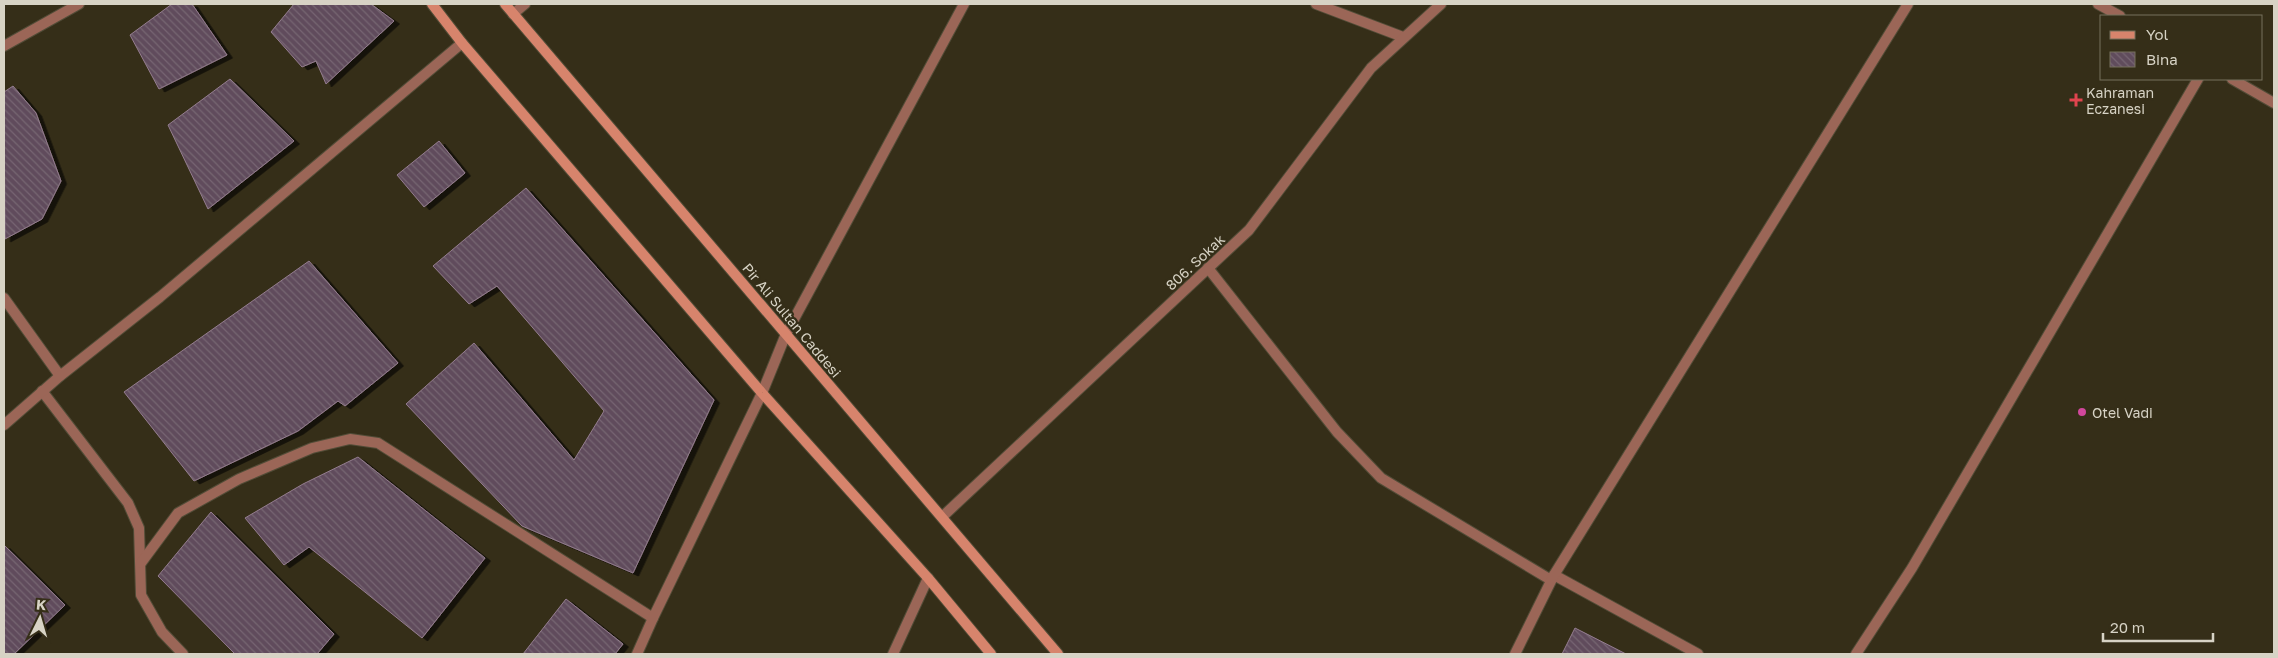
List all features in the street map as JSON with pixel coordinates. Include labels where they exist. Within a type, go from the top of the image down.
[{"type":"main road","points":[[432,4],[462,42],[762,393],[928,578],[991,654]]},
{"type":"main road","name":"Pir Ali Sultan Caddesi","points":[[505,4],[1058,654]]},
{"type":"street","points":[[4,46],[79,4]]},
{"type":"street","points":[[513,14],[525,4]]},
{"type":"street","points":[[637,654],[762,393],[786,334],[964,4]]},
{"type":"street","points":[[1316,4],[1402,37]]},
{"type":"street","name":"806. Sokak","points":[[942,518],[1249,230],[1371,68],[1402,37],[1441,4]]},
{"type":"street","points":[[1515,654],[1552,577],[1908,4]]},
{"type":"street","points":[[2098,4],[2118,15]]},
{"type":"street","points":[[4,425],[60,376],[160,297],[462,42]]},
{"type":"street","points":[[1856,654],[1912,568],[2197,80]]},
{"type":"street","points":[[2234,80],[2274,103]]},
{"type":"street","points":[[1208,268],[1337,432],[1381,478],[1552,577],[1698,654]]},
{"type":"street","points":[[4,298],[60,376]]},
{"type":"street","points":[[42,391],[128,503],[139,528],[141,595],[162,632],[184,654]]},
{"type":"street","points":[[141,563],[178,513],[239,478],[312,448],[350,439],[378,443],[653,618]]},
{"type":"street","points":[[893,654],[928,578]]},
{"type":"building","points":[[172,4],[192,4],[227,55],[159,89],[130,35]]},
{"type":"building","points":[[294,4],[371,4],[394,21],[326,84],[316,61],[302,67],[271,32]]},
{"type":"building","points":[[230,79],[294,141],[208,209],[168,125]]},
{"type":"building","points":[[13,86],[36,113],[61,181],[42,219],[5,239],[4,92]]},
{"type":"building","points":[[439,141],[465,173],[424,207],[397,175]]},
{"type":"building","points":[[526,188],[714,400],[633,573],[522,526],[406,404],[474,343],[574,460],[604,411],[497,286],[469,304],[433,266]]},
{"type":"building","points":[[309,261],[398,363],[345,406],[338,401],[298,431],[194,481],[124,392]]},
{"type":"building","points":[[358,457],[485,558],[422,638],[309,547],[284,565],[245,518],[303,484]]},
{"type":"building","points":[[211,512],[334,634],[317,654],[235,654],[158,576]]},
{"type":"building","points":[[4,545],[65,605],[14,654],[4,654]]},
{"type":"building","points":[[566,599],[623,644],[615,654],[523,654]]},
{"type":"building","points":[[1575,628],[1626,654],[1562,654]]},
{"type":"place","name":"Kahraman Eczanesi","points":[[2076,100]]},
{"type":"place","name":"Otel Vadi","points":[[2082,412]]}]
